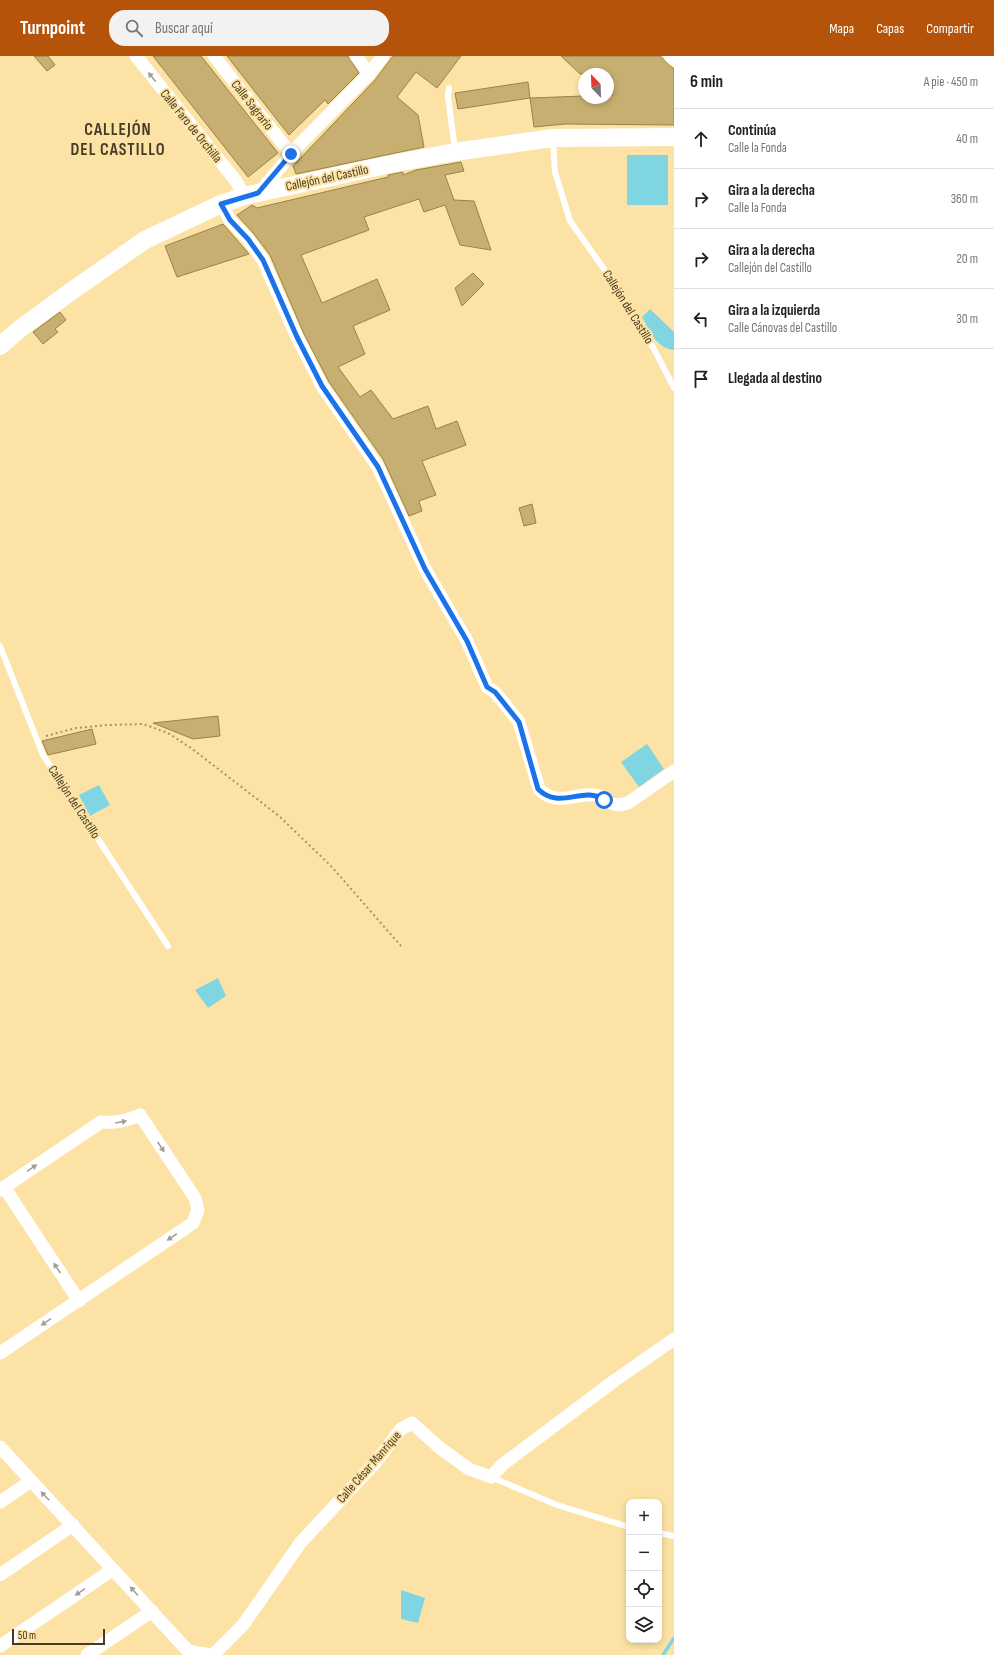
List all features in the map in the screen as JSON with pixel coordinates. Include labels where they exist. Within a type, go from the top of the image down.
[{"type":"street","name":"Calle Faro de Orchilla","points":[[136,56],[236,181],[251,195]]},
{"type":"street","points":[[356,56],[369,74]]},
{"type":"street","points":[[251,195],[369,74],[383,56]]},
{"type":"street","points":[[670,56],[674,60]]},
{"type":"street","name":"Calle Sagrario","points":[[218,57],[291,154]]},
{"type":"street","name":"Callejón del Castillo","points":[[0,346],[21,328],[145,240],[221,204],[251,195],[391,164],[456,152],[553,138],[674,137]]},
{"type":"street","points":[[221,204],[230,220],[248,239],[263,260],[297,337],[322,386],[378,467],[425,569],[467,641],[487,687],[495,692],[519,722],[538,789],[546,796],[553,799],[597,795],[612,804],[619,805],[628,803],[674,771]]},
{"type":"street","points":[[0,1353],[79,1301],[192,1223],[198,1210],[195,1198],[140,1115],[127,1121],[114,1123],[101,1122],[2,1189],[79,1301]]},
{"type":"street","points":[[490,1478],[502,1465],[589,1399],[674,1339]]},
{"type":"street","name":"Calle César Manrique","points":[[212,1655],[243,1625],[301,1542],[375,1463],[401,1429],[412,1423],[440,1448],[469,1469],[490,1478]]},
{"type":"street","points":[[0,1447],[73,1525],[112,1570],[152,1611],[188,1653],[212,1655]]},
{"type":"street","points":[[0,1502],[31,1481]]},
{"type":"street","points":[[0,1575],[73,1525]]},
{"type":"street","points":[[0,1646],[112,1570]]},
{"type":"street","points":[[87,1655],[152,1611]]},
{"type":"lane","points":[[449,88],[448,96],[456,152]]},
{"type":"lane","name":"Callejón del Castillo","points":[[553,138],[555,172],[570,221],[616,286],[654,349],[674,388]]},
{"type":"lane","name":"Callejón del Castillo","points":[[0,646],[43,755],[168,946]]},
{"type":"lane","points":[[490,1478],[557,1505],[626,1526]]},
{"type":"lane","points":[[662,1534],[674,1536]]},
{"type":"path","points":[[37,739],[76,728],[108,725],[143,724],[168,733],[191,748],[279,816],[331,866],[400,946]]},
{"type":"water","points":[[627,155],[668,155],[668,205],[627,205]]},
{"type":"water","points":[[650,309],[674,332],[674,350],[663,346],[651,333],[642,317]]},
{"type":"water","points":[[647,744],[664,769],[639,787],[621,762]]},
{"type":"water","points":[[99,785],[110,805],[90,816],[79,795]]},
{"type":"water","points":[[218,978],[226,996],[208,1008],[195,990]]},
{"type":"water","points":[[401,1590],[425,1598],[418,1623],[401,1619]]},
{"type":"building","points":[[34,56],[48,56],[55,65],[47,71]]},
{"type":"building","points":[[153,56],[201,56],[278,153],[248,177]]},
{"type":"building","points":[[227,56],[348,56],[359,73],[328,104],[325,100],[289,135]]},
{"type":"building","points":[[393,56],[461,56],[437,88],[416,72],[397,97],[418,115],[424,147],[296,174],[293,166],[375,80]]},
{"type":"building","points":[[561,56],[660,56],[674,69],[674,125],[565,124],[534,127],[530,98],[578,96],[578,104],[614,104],[614,68],[578,68],[578,72]]},
{"type":"building","points":[[528,82],[530,98],[458,109],[455,93]]},
{"type":"building","points":[[461,162],[464,171],[445,175],[454,200],[474,201],[491,250],[460,245],[445,205],[424,212],[419,199],[364,217],[369,230],[301,255],[322,303],[377,279],[390,310],[353,326],[365,354],[338,367],[360,397],[371,390],[393,419],[428,406],[436,429],[457,421],[466,445],[422,461],[436,495],[419,501],[422,511],[409,516],[383,459],[329,382],[304,334],[270,255],[237,215],[252,205],[257,208],[388,177],[388,175],[403,172],[403,175],[416,170]]},
{"type":"building","points":[[223,224],[249,254],[177,277],[165,246]]},
{"type":"building","points":[[473,273],[484,284],[462,306],[455,288]]},
{"type":"building","points":[[60,312],[66,320],[55,329],[58,332],[43,344],[33,332]]},
{"type":"building","points":[[532,504],[536,523],[524,526],[519,508]]},
{"type":"building","points":[[218,716],[220,736],[193,739],[153,723]]},
{"type":"building","points":[[92,729],[96,744],[48,755],[42,741]]},
{"type":"waterway","points":[[663,1655],[674,1638]]},
{"type":"district","name":"CALLEJÓN DEL CASTILLO","points":[[118,140]]},
{"type":"route","points":[[291,154],[258,193],[221,204],[230,220],[248,239],[263,260],[297,337],[322,386],[378,467],[381,477],[413,541],[425,569],[434,581],[467,641],[487,687],[495,692],[519,722],[538,789],[546,796],[553,799],[597,795],[604,800]]}]
